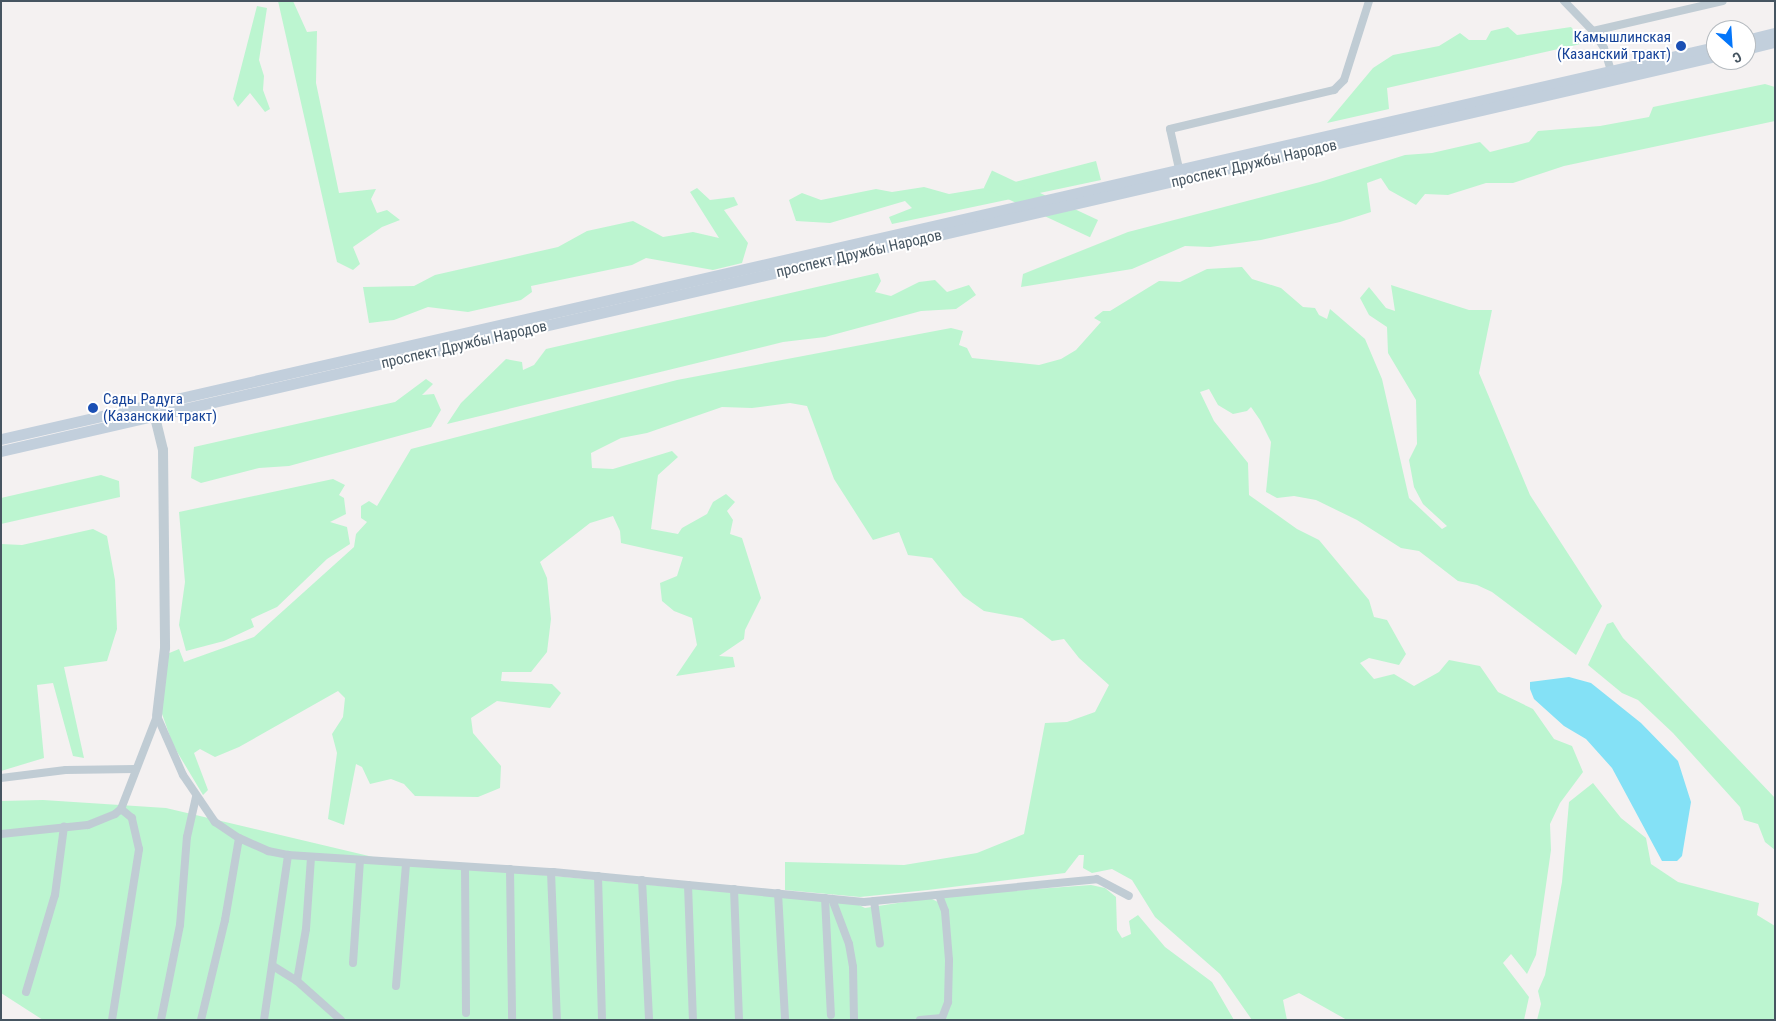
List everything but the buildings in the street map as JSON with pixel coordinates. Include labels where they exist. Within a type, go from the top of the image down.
[{"type":"main road","points":[[1756,38],[1775,33]]},
{"type":"main road","points":[[1756,47],[1775,42]]},
{"type":"main road","name":"проспект Дружбы Народов","points":[[1180,175],[1706,48]]},
{"type":"main road","name":"проспект Дружбы Народов","points":[[1,451],[154,411],[1180,175],[1706,58]]},
{"type":"main road","name":"проспект Дружбы Народов","points":[[1,439],[154,411]]},
{"type":"street","points":[[1180,175],[1170,130],[1334,90],[1344,80],[1368,1]]},
{"type":"street","points":[[1564,1],[1593,32],[1604,48],[1611,71]]},
{"type":"street","points":[[1593,32],[1723,1]]},
{"type":"street","points":[[1,834],[88,825],[121,809],[157,716],[165,629],[163,450],[154,411]]},
{"type":"street","points":[[157,716],[196,797],[215,822],[239,838],[268,851],[288,855],[465,868],[551,872],[778,894],[874,901],[1097,879],[1129,896]]},
{"type":"street","points":[[1,778],[66,770],[135,769]]},
{"type":"street","points":[[161,1020],[180,925],[187,837],[196,797]]},
{"type":"street","points":[[112,1020],[140,849],[132,818],[121,809]]},
{"type":"street","points":[[26,992],[55,895],[64,827]]},
{"type":"street","points":[[201,1020],[226,920],[239,838]]},
{"type":"street","points":[[264,1020],[288,855]]},
{"type":"street","points":[[297,981],[311,858]]},
{"type":"street","points":[[353,963],[360,861]]},
{"type":"street","points":[[396,986],[406,864]]},
{"type":"street","points":[[465,868],[466,1012]]},
{"type":"street","points":[[510,869],[512,1020]]},
{"type":"street","points":[[551,872],[557,1020]]},
{"type":"street","points":[[598,876],[602,1020]]},
{"type":"street","points":[[642,880],[649,1020]]},
{"type":"street","points":[[688,885],[693,1020]]},
{"type":"street","points":[[734,889],[739,1020]]},
{"type":"street","points":[[778,894],[785,1020]]},
{"type":"street","points":[[920,1020],[942,1018],[948,1002],[949,960],[945,911],[939,894]]},
{"type":"street","points":[[829,898],[831,1015]]},
{"type":"street","points":[[829,898],[849,944],[853,967],[854,1020]]},
{"type":"street","points":[[874,901],[880,944]]},
{"type":"street","points":[[273,966],[297,981],[341,1020]]},
{"type":"green space","points":[[278,1],[293,1],[307,32],[317,31],[316,83],[339,193],[376,189],[371,199],[377,213],[387,210],[400,220],[382,227],[353,247],[360,264],[353,270],[337,262]]},
{"type":"green space","points":[[257,6],[267,8],[259,60],[264,76],[263,90],[270,109],[265,112],[250,93],[238,107],[233,99]]},
{"type":"green space","points":[[1508,27],[1517,35],[1571,27],[1585,43],[1387,88],[1389,109],[1327,123],[1373,68],[1393,55],[1439,46],[1460,33],[1469,40],[1486,40],[1491,31]]},
{"type":"green space","points":[[1765,84],[1775,87],[1775,121],[1564,166],[1513,183],[1486,183],[1448,195],[1425,194],[1416,205],[1389,190],[1381,178],[1367,183],[1371,212],[1340,222],[1261,240],[1210,247],[1185,246],[1132,269],[1021,287],[1023,274],[1128,232],[1320,182],[1405,155],[1432,153],[1480,142],[1490,152],[1529,142],[1538,131],[1600,126],[1649,117],[1653,107]]},
{"type":"green space","points":[[1096,161],[1101,180],[892,224],[889,217],[912,208],[905,201],[830,223],[796,221],[789,200],[802,193],[821,200],[876,189],[892,192],[924,187],[949,194],[1003,185]]},
{"type":"green space","points":[[992,171],[1098,220],[1090,237],[984,188]]},
{"type":"green space","points":[[697,188],[710,200],[734,197],[738,205],[724,210],[748,243],[742,263],[713,270],[646,258],[632,265],[531,286],[532,292],[521,300],[468,312],[428,307],[394,320],[369,323],[363,287],[414,286],[435,275],[558,247],[587,231],[633,221],[663,237],[693,232],[719,238],[690,192]]},
{"type":"green space","points":[[1242,267],[1252,279],[1281,288],[1303,307],[1315,308],[1319,315],[1327,319],[1330,309],[1365,339],[1382,379],[1409,498],[1442,529],[1447,526],[1423,504],[1414,487],[1409,460],[1417,444],[1416,400],[1388,353],[1387,327],[1369,315],[1360,298],[1369,287],[1386,308],[1395,311],[1391,285],[1469,310],[1492,310],[1479,373],[1530,495],[1602,606],[1576,655],[1492,592],[1477,585],[1458,581],[1419,551],[1401,548],[1357,520],[1316,500],[1294,496],[1277,498],[1266,492],[1271,442],[1260,420],[1251,407],[1247,411],[1233,414],[1218,405],[1209,389],[1200,392],[1214,421],[1248,463],[1249,495],[1297,529],[1319,540],[1369,600],[1374,617],[1387,620],[1406,654],[1399,665],[1369,658],[1360,663],[1374,679],[1394,674],[1414,686],[1439,672],[1449,660],[1480,666],[1498,692],[1533,709],[1554,739],[1572,746],[1583,772],[1560,803],[1550,824],[1551,850],[1536,955],[1527,974],[1511,954],[1503,963],[1529,997],[1524,1020],[1347,1020],[1299,993],[1283,1000],[1287,1020],[1252,1020],[1220,974],[1155,917],[1132,880],[1112,869],[1092,873],[1083,868],[1084,855],[1079,855],[1065,873],[928,890],[860,897],[785,890],[785,862],[904,865],[977,853],[1024,834],[1045,723],[1067,722],[1095,712],[1109,685],[1079,658],[1064,639],[1052,641],[1022,618],[984,611],[963,596],[932,558],[908,555],[899,532],[873,540],[834,479],[807,406],[790,403],[752,408],[722,407],[647,433],[621,438],[591,453],[592,468],[613,469],[672,451],[678,457],[658,475],[651,529],[678,534],[682,528],[707,514],[713,502],[726,494],[735,502],[727,511],[733,520],[730,534],[742,538],[761,598],[745,630],[744,639],[719,656],[733,657],[735,667],[676,676],[697,645],[692,618],[674,611],[662,601],[660,583],[677,576],[683,557],[621,543],[620,531],[613,516],[590,523],[540,562],[547,578],[551,619],[547,652],[531,672],[502,672],[501,681],[552,684],[561,693],[550,708],[497,701],[471,718],[473,733],[501,766],[500,788],[478,797],[415,796],[404,784],[391,779],[370,784],[362,767],[356,764],[344,825],[328,819],[337,753],[332,734],[343,717],[345,698],[338,691],[239,747],[215,757],[200,749],[194,753],[208,790],[203,795],[173,745],[161,711],[167,654],[179,649],[184,662],[254,637],[354,547],[356,534],[367,522],[361,518],[361,506],[369,501],[377,506],[411,449],[677,380],[951,328],[963,331],[959,345],[967,348],[972,358],[1039,365],[1061,359],[1076,350],[1101,322],[1094,318],[1103,311],[1110,311],[1159,281],[1180,282],[1207,269]]},
{"type":"green space","points":[[878,273],[881,281],[875,292],[891,296],[919,282],[935,280],[947,292],[969,285],[976,295],[956,309],[921,311],[825,337],[783,342],[447,424],[461,403],[506,359],[522,362],[523,370],[534,365],[546,349]]},
{"type":"green space","points":[[426,379],[433,384],[422,395],[434,394],[441,410],[431,427],[289,466],[259,468],[201,483],[191,478],[194,447],[395,402]]},
{"type":"green space","points":[[101,475],[119,481],[120,497],[1,524],[1,498]]},
{"type":"green space","points":[[333,479],[345,485],[339,495],[344,498],[346,514],[330,522],[347,527],[350,544],[327,559],[277,607],[251,619],[254,627],[224,641],[186,651],[179,625],[185,582],[179,512]]},
{"type":"green space","points":[[93,529],[107,536],[115,580],[117,629],[107,661],[64,667],[84,758],[73,756],[53,683],[37,685],[44,758],[1,771],[1,544],[22,545]]},
{"type":"green space","points":[[1613,622],[1623,638],[1775,798],[1775,850],[1765,842],[1758,824],[1744,820],[1740,807],[1673,733],[1638,700],[1622,693],[1588,665],[1607,624]]},
{"type":"green space","points":[[1593,783],[1621,818],[1646,838],[1651,864],[1678,882],[1759,903],[1757,915],[1775,926],[1775,1020],[1537,1020],[1541,1004],[1538,991],[1545,975],[1562,882],[1569,802]]},
{"type":"green space","points":[[43,800],[166,808],[390,861],[857,904],[865,908],[930,898],[938,902],[944,897],[980,893],[1091,885],[1105,888],[1116,897],[1117,930],[1122,938],[1131,934],[1129,921],[1138,915],[1165,947],[1212,982],[1234,1020],[43,1020],[1,993],[1,801]]},
{"type":"water","points":[[1569,677],[1591,683],[1641,723],[1678,761],[1691,802],[1682,856],[1677,861],[1662,861],[1612,768],[1586,739],[1564,726],[1534,699],[1530,689],[1530,682]]},
{"type":"place","name":"Камышлинская (Казанский тракт)","points":[[1681,46]]},
{"type":"place","name":"Сады Радуга (Казанский тракт)","points":[[93,408]]}]
